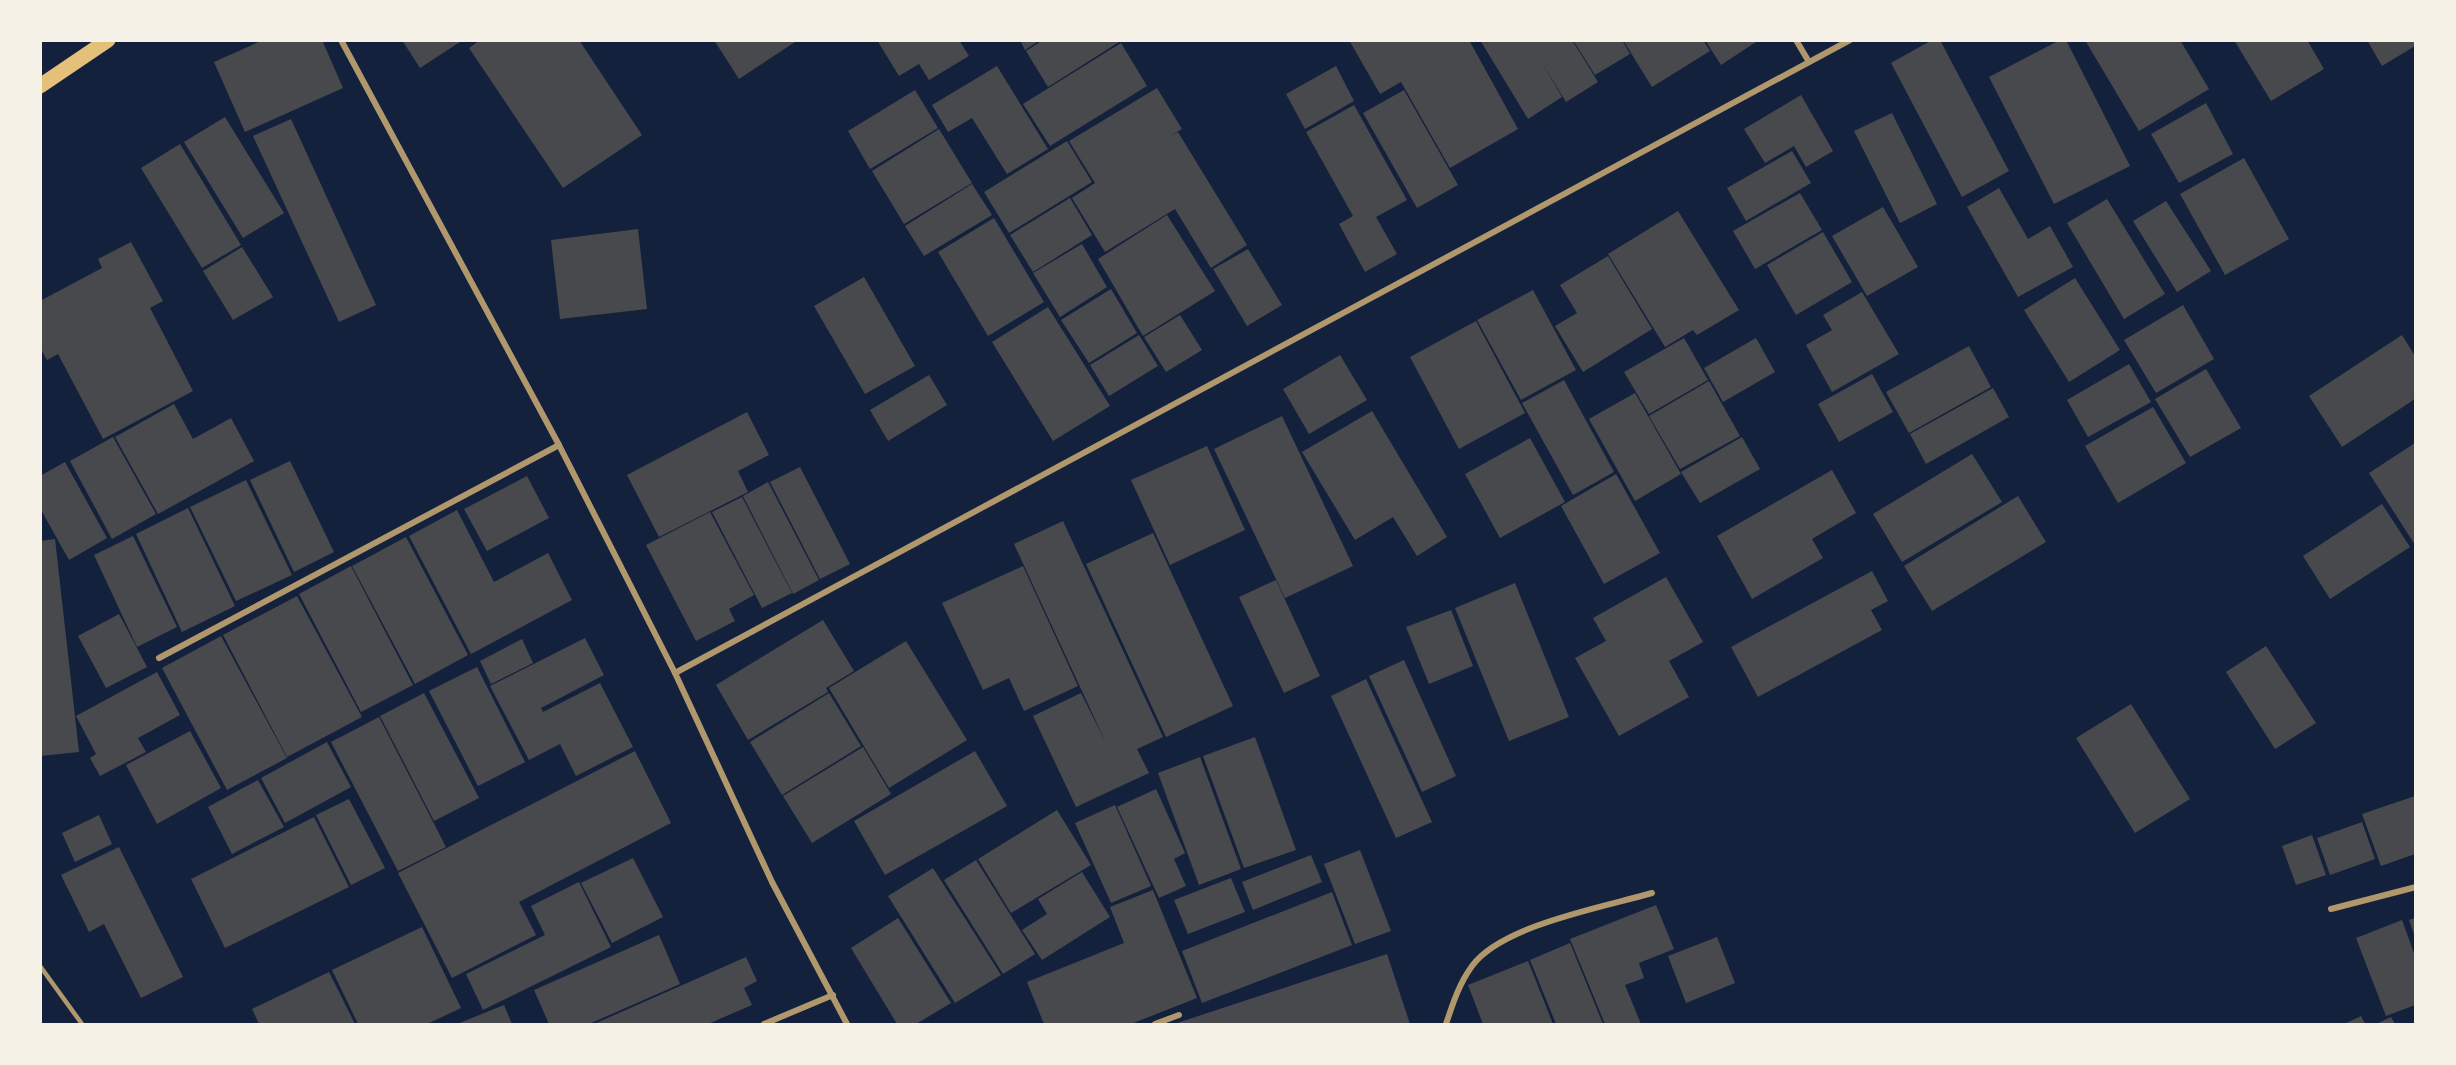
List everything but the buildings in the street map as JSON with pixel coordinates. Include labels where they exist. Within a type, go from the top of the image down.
[{"type":"main road","points":[[40,86],[108,40]]},
{"type":"street","points":[[341,40],[559,445],[675,673],[772,882],[847,1024]]},
{"type":"street","points":[[1796,40],[1809,62]]},
{"type":"street","points":[[675,673],[1850,40]]},
{"type":"street","points":[[159,658],[559,445]]},
{"type":"street","points":[[2331,909],[2415,887]]},
{"type":"street","points":[[1446,1024],[1456,993],[1474,964],[1494,946],[1520,932],[1653,893]]},
{"type":"street","points":[[764,1024],[833,995]]},
{"type":"street","points":[[1155,1024],[1179,1015]]},
{"type":"lane","points":[[40,966],[82,1024]]}]
